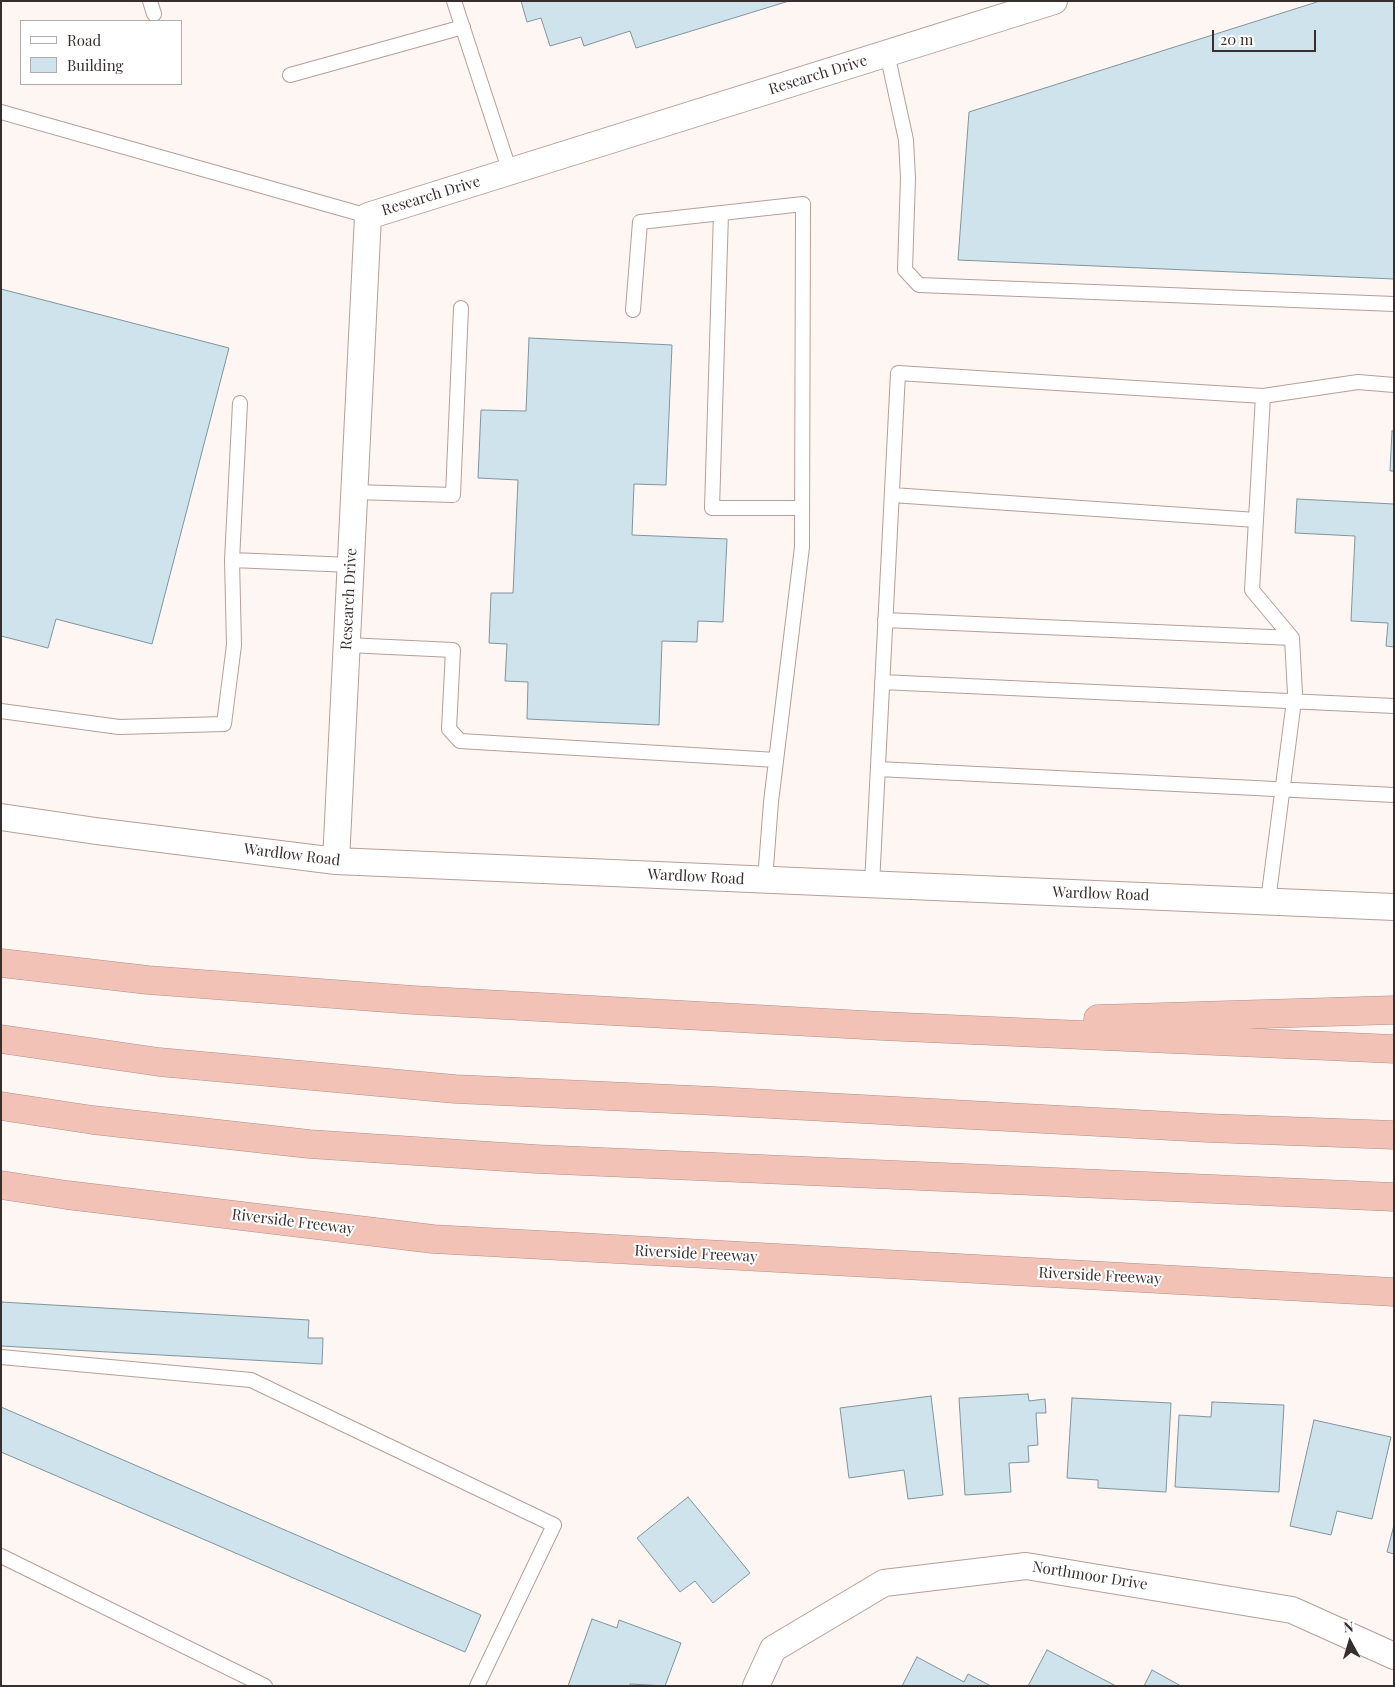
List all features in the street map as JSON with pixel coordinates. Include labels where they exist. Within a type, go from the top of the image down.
[{"type":"highway","points":[[1,963],[148,980],[393,998],[882,1026],[1394,1049]]},
{"type":"highway","points":[[882,1026],[1394,1010]]},
{"type":"highway","points":[[1,1039],[158,1062],[455,1089],[1218,1128],[1394,1135]]},
{"type":"highway","points":[[1,1106],[92,1120],[309,1144],[516,1158],[1394,1197]]},
{"type":"highway","name":"Riverside Freeway","points":[[1,1185],[433,1239],[1394,1292]]},
{"type":"street","name":"Research Drive","points":[[336,861],[368,216],[1043,3]]},
{"type":"street","name":"Wardlow Road","points":[[1,817],[96,831],[336,861],[1394,907]]},
{"type":"street","name":"Northmoor Drive","points":[[756,1686],[773,1649],[884,1583],[1026,1566],[1292,1610],[1394,1656]]},
{"type":"lane","points":[[454,1],[510,172]]},
{"type":"lane","points":[[290,75],[463,28]]},
{"type":"lane","points":[[887,53],[906,140],[908,178],[905,270],[920,285],[1394,304]]},
{"type":"lane","points":[[1,112],[368,216]]},
{"type":"lane","points":[[633,310],[640,222],[803,204],[802,546],[771,802],[765,880]]},
{"type":"lane","points":[[721,213],[712,508],[802,508]]},
{"type":"lane","points":[[354,492],[454,495],[461,308]]},
{"type":"lane","points":[[872,884],[898,374],[1263,396],[1358,382],[1394,385]]},
{"type":"lane","points":[[1263,396],[1252,590],[1292,638],[1294,702],[1268,901]]},
{"type":"lane","points":[[1,711],[120,727],[224,724],[234,645],[232,560],[240,404]]},
{"type":"lane","points":[[892,494],[1256,520]]},
{"type":"lane","points":[[232,560],[351,565]]},
{"type":"lane","points":[[885,620],[1292,638]]},
{"type":"lane","points":[[347,645],[453,650],[449,729],[460,741],[776,760]]},
{"type":"lane","points":[[882,682],[1394,706]]},
{"type":"lane","points":[[878,769],[1394,795]]},
{"type":"lane","points":[[1,1357],[251,1380],[554,1525],[477,1686]]},
{"type":"lane","points":[[1,1556],[265,1686]]},
{"type":"building","points":[[521,1],[789,1],[636,48],[630,31],[584,46],[581,37],[550,46],[541,18],[527,22]]},
{"type":"building","points":[[1320,1],[1394,1],[1394,279],[958,260],[969,112]]},
{"type":"building","points":[[1,289],[229,348],[152,644],[56,619],[48,648],[1,636]]},
{"type":"building","points":[[529,338],[672,345],[666,485],[634,484],[632,535],[727,539],[723,622],[698,621],[697,642],[662,641],[659,725],[527,719],[528,682],[505,681],[507,644],[489,643],[491,593],[513,593],[518,480],[478,478],[481,410],[526,411]]},
{"type":"building","points":[[1392,431],[1394,431],[1394,471],[1390,471]]},
{"type":"building","points":[[1297,499],[1394,504],[1394,647],[1386,646],[1388,623],[1351,621],[1355,536],[1295,533]]},
{"type":"building","points":[[1,1302],[309,1320],[308,1338],[323,1338],[322,1364],[1,1346]]},
{"type":"building","points":[[1028,1394],[1029,1401],[1045,1399],[1046,1413],[1036,1413],[1038,1445],[1028,1446],[1029,1462],[1009,1463],[1011,1492],[965,1495],[959,1398]]},
{"type":"building","points":[[931,1396],[943,1495],[908,1499],[904,1470],[849,1478],[840,1408]]},
{"type":"building","points":[[1072,1398],[1171,1403],[1166,1492],[1098,1488],[1098,1480],[1067,1478]]},
{"type":"building","points":[[1212,1402],[1284,1405],[1279,1492],[1175,1487],[1179,1415],[1211,1417]]},
{"type":"building","points":[[1,1407],[481,1615],[465,1652],[1,1452]]},
{"type":"building","points":[[1314,1420],[1391,1437],[1372,1519],[1337,1511],[1331,1535],[1290,1526]]},
{"type":"building","points":[[688,1497],[750,1573],[713,1603],[695,1581],[680,1592],[637,1538]]},
{"type":"building","points":[[1394,1525],[1394,1554],[1387,1552]]},
{"type":"building","points":[[592,1619],[617,1628],[619,1620],[681,1643],[665,1686],[630,1684],[630,1686],[568,1686]]},
{"type":"building","points":[[1047,1650],[1116,1686],[1028,1686]]},
{"type":"building","points":[[917,1657],[964,1682],[968,1674],[991,1686],[902,1686]]},
{"type":"building","points":[[1152,1670],[1181,1686],[1144,1686]]}]
